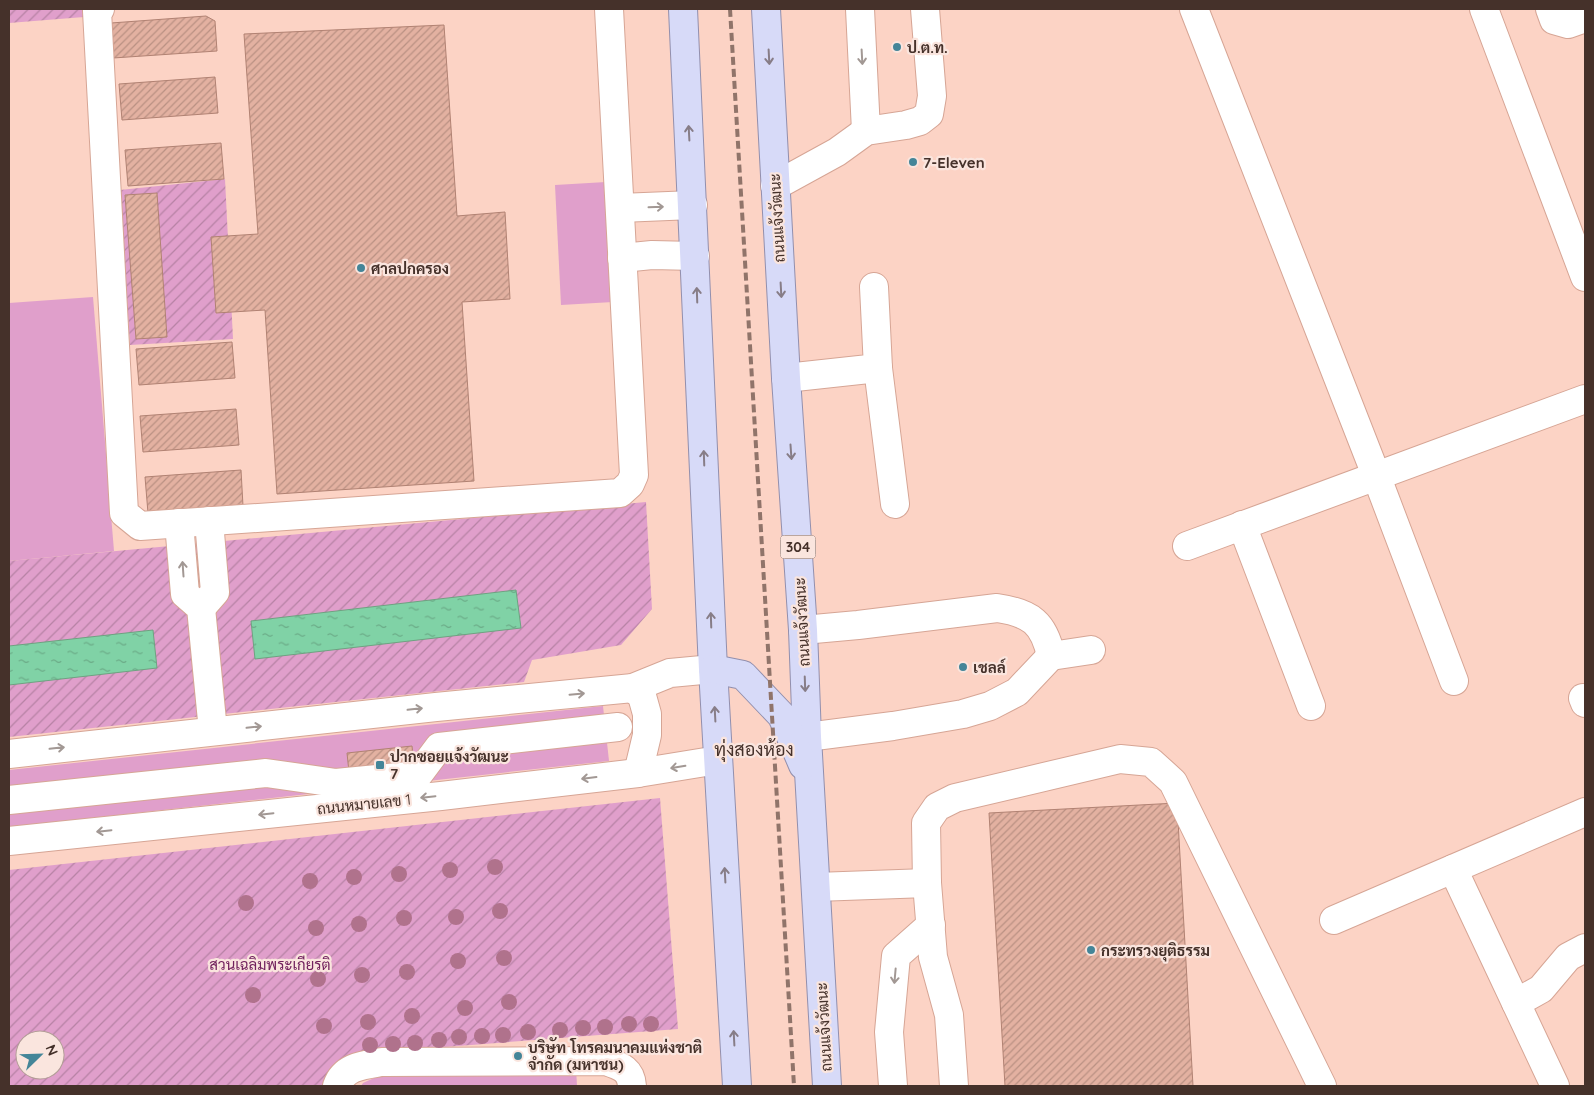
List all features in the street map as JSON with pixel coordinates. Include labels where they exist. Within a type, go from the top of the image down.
[{"type":"main road","points":[[683,9],[713,669],[737,1086]]},
{"type":"main road","name":"ถนนแจ้งวัฒนะ","points":[[766,9],[786,378],[804,630],[807,737],[827,1086]]},
{"type":"main road","points":[[713,669],[743,675],[782,716],[810,779]]},
{"type":"street","points":[[100,9],[97,11],[124,513],[140,526],[620,493],[630,484],[634,475],[609,9]]},
{"type":"street","points":[[860,9],[866,131]]},
{"type":"street","points":[[775,186],[837,152],[866,131],[906,125],[920,121],[929,114],[932,96],[925,9]]},
{"type":"street","points":[[1194,9],[1376,475],[1454,681]]},
{"type":"street","points":[[1484,9],[1585,277]]},
{"type":"street","points":[[1550,9],[1554,20],[1568,24],[1585,18]]},
{"type":"street","points":[[620,208],[693,205]]},
{"type":"street","points":[[622,258],[652,255],[695,256]]},
{"type":"street","points":[[874,287],[878,368],[896,504]]},
{"type":"street","points":[[786,378],[878,368]]},
{"type":"street","points":[[1187,546],[1585,399]]},
{"type":"street","points":[[201,608],[215,592],[209,521]]},
{"type":"street","points":[[179,523],[185,594],[201,608],[213,732]]},
{"type":"street","points":[[1242,525],[1310,706]]},
{"type":"street","points":[[804,630],[997,608],[1015,610],[1038,624],[1047,639],[1051,656]]},
{"type":"street","points":[[807,737],[946,717],[990,706],[1017,692],[1051,656],[1092,650]]},
{"type":"street","points":[[9,754],[436,707],[633,688],[670,673],[713,669]]},
{"type":"street","points":[[633,688],[642,696],[647,714],[647,735],[638,773]]},
{"type":"street","name":"ถนนหมายเลข 1","points":[[9,800],[266,773],[336,783],[418,775],[439,747],[618,728]]},
{"type":"street","points":[[954,1086],[949,1015],[933,957],[927,883],[926,823],[937,807],[955,798],[1120,759],[1151,762],[1172,782],[1322,1086]]},
{"type":"street","name":"ถนนหมายเลข 1","points":[[9,841],[441,796],[638,773],[718,760]]},
{"type":"street","points":[[1334,920],[1585,812]]},
{"type":"street","points":[[1454,869],[1555,1086]]},
{"type":"street","points":[[816,887],[927,883]]},
{"type":"street","points":[[893,1086],[889,1032],[896,956],[931,925]]},
{"type":"street","points":[[1516,1003],[1541,989],[1568,957],[1585,948]]},
{"type":"street","points":[[337,1086],[348,1070],[362,1065],[382,1062],[606,1060],[622,1067],[632,1080],[632,1086]]},
{"type":"green space","points":[[9,9],[85,9],[84,17],[9,23]]},
{"type":"green space","points":[[225,179],[233,339],[130,345],[120,190]]},
{"type":"green space","points":[[606,182],[613,302],[561,305],[555,185]]},
{"type":"green space","points":[[93,297],[114,551],[9,561],[9,303]]},
{"type":"green space","points":[[646,502],[652,609],[621,645],[532,660],[524,682],[9,737],[9,561]]},
{"type":"green space","points":[[603,706],[609,761],[9,827],[9,770]]},
{"type":"green space","name":"สวนเฉลิมพระเกียรติ","points":[[660,798],[678,1029],[367,1053],[327,1086],[9,1086],[9,870]]},
{"type":"green space","points":[[576,1068],[577,1086],[361,1086],[363,1083],[385,1073]]},
{"type":"water","points":[[516,590],[521,628],[255,659],[251,621]]},
{"type":"water","points":[[153,630],[157,668],[9,685],[9,646]]},
{"type":"building","points":[[206,16],[215,21],[217,51],[113,58],[111,23]]},
{"type":"building","name":"ศาลปกครอง","points":[[444,25],[457,216],[505,212],[510,299],[462,302],[474,481],[277,494],[265,310],[216,313],[211,237],[258,234],[244,34]]},
{"type":"building","points":[[215,77],[218,113],[122,120],[119,84]]},
{"type":"building","points":[[221,143],[224,179],[128,186],[125,150]]},
{"type":"building","points":[[157,193],[167,337],[136,339],[125,195]]},
{"type":"building","points":[[232,342],[235,378],[139,385],[136,349]]},
{"type":"building","points":[[236,409],[239,445],[143,452],[140,416]]},
{"type":"building","points":[[241,470],[243,506],[148,513],[145,477]]},
{"type":"building","points":[[202,554],[205,591],[194,591],[192,555]]},
{"type":"building","points":[[412,746],[414,765],[349,772],[347,753]]},
{"type":"building","name":"กระทรวงยุติธรรม","points":[[1177,803],[1193,1086],[1005,1086],[989,813]]},
{"type":"railway","points":[[730,9],[794,1086]]},
{"type":"place","name":"ป.ต.ท.","points":[[897,47]]},
{"type":"place","name":"7-Eleven","points":[[913,162]]},
{"type":"place","name":"ศาลปกครอง","points":[[361,268]]},
{"type":"place","name":"เชลล์","points":[[963,667]]},
{"type":"place","name":"ปากซอยแจ้งวัฒนะ 7","points":[[380,765]]},
{"type":"place","name":"กระทรวงยุติธรรม","points":[[1091,950]]},
{"type":"place","name":"บริษัท โทรคมนาคมแห่งชาติ จำกัด (มหาชน)","points":[[518,1056]]},
{"type":"district","name":"ทุ่งสองห้อง","points":[[754,749]]}]
